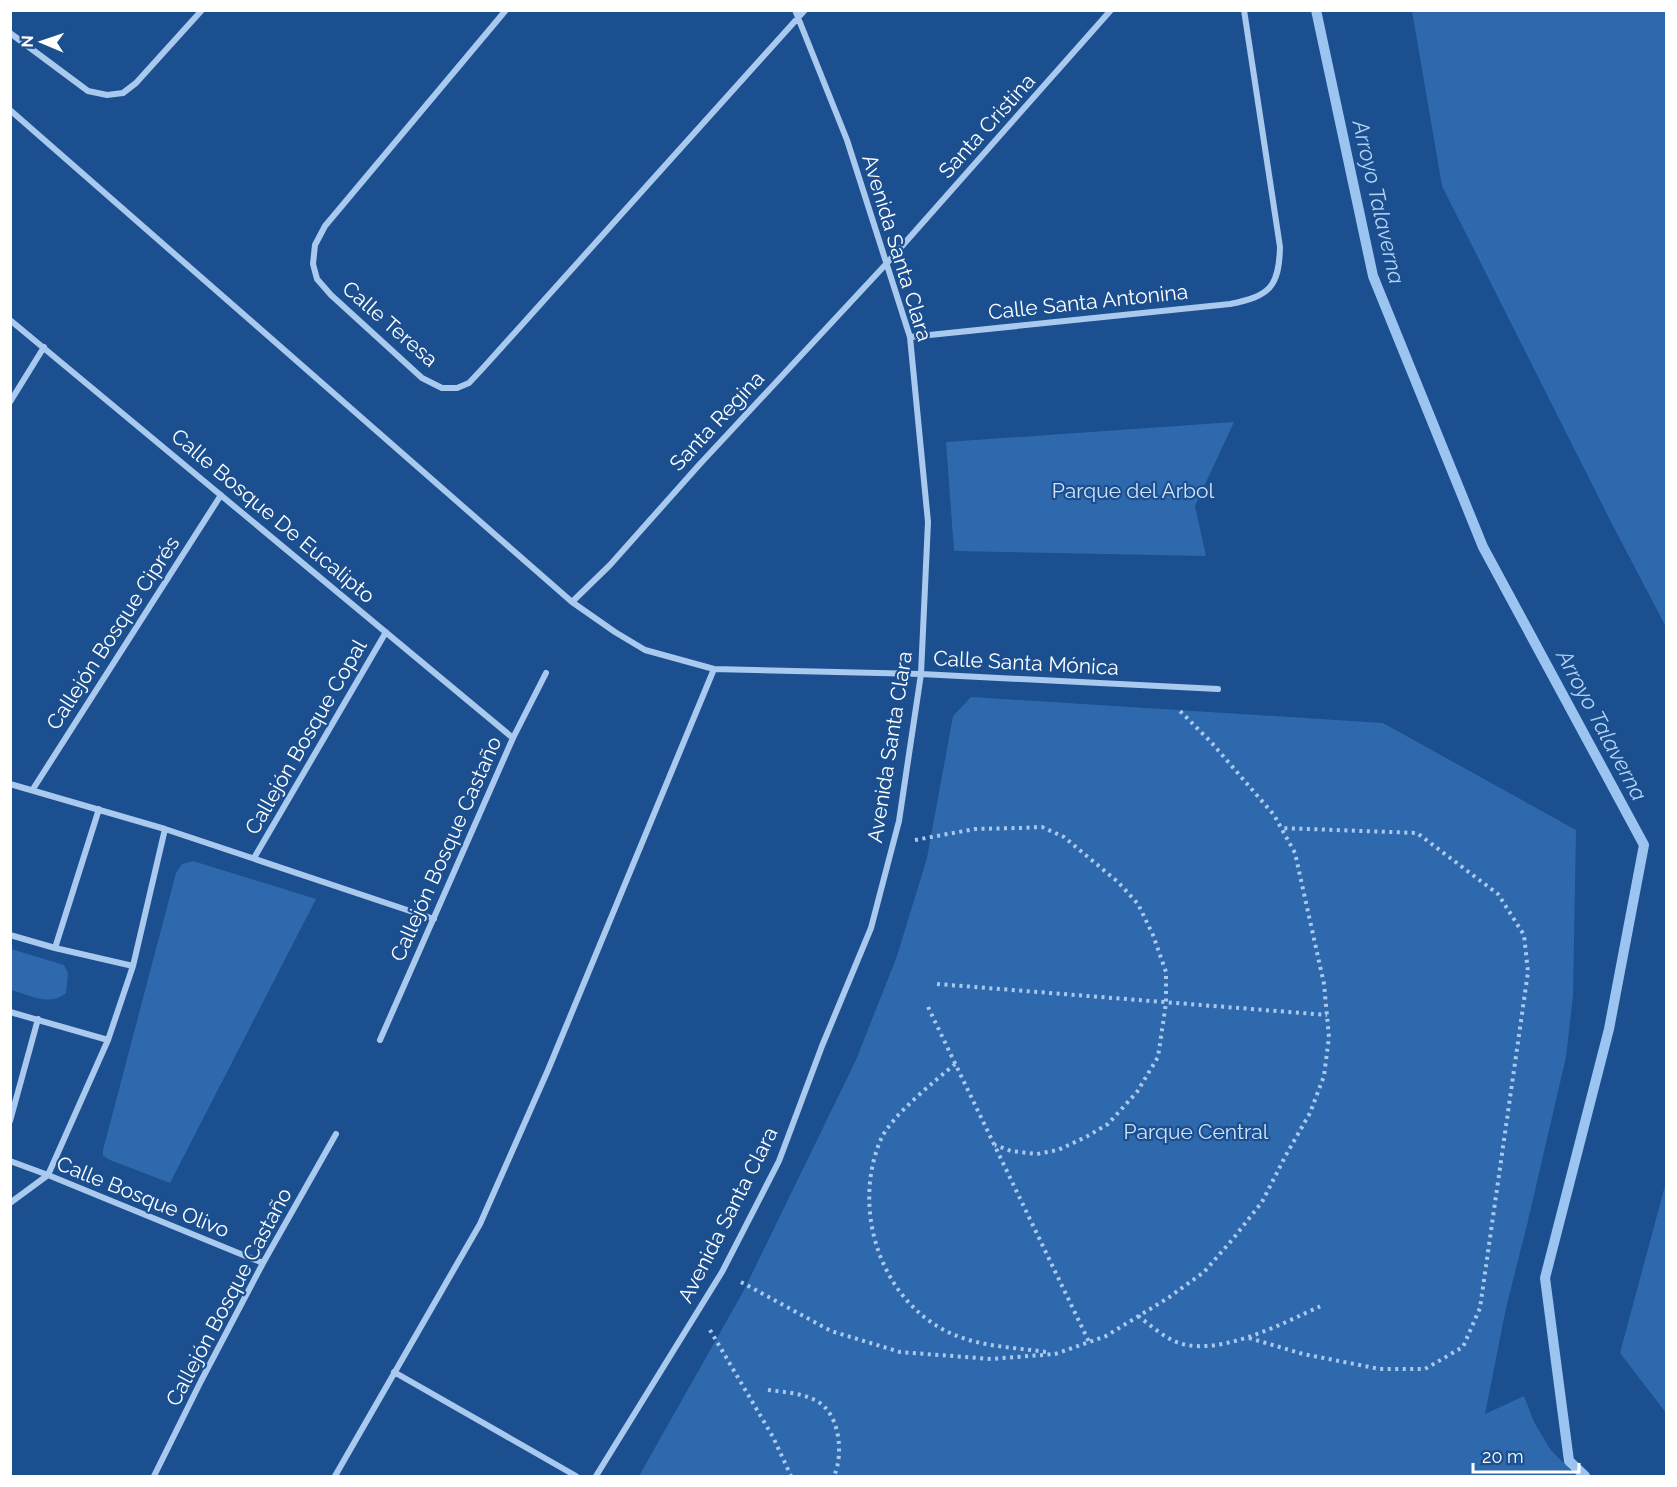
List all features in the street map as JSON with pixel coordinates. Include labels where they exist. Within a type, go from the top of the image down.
[{"type":"street","points":[[10,33],[88,91],[107,95],[123,93],[136,83],[202,10]]},
{"type":"street","name":"Calle Teresa","points":[[506,10],[325,226],[315,245],[314,264],[317,279],[324,287],[422,378],[442,388],[457,388],[469,383],[805,10]]},
{"type":"street","name":"Avenida Santa Clara","points":[[596,1476],[722,1272],[779,1161],[822,1046],[872,928],[899,821],[921,674],[928,522],[910,337],[847,140],[795,10]]},
{"type":"street","name":"Santa Cristina","points":[[887,263],[1111,10]]},
{"type":"street","name":"Calle Santa Antonina","points":[[910,337],[1230,304],[1245,301],[1266,292],[1275,281],[1280,266],[1280,247],[1244,10]]},
{"type":"street","name":"Calle Santa Mónica","points":[[10,110],[572,602],[645,650],[714,669],[921,674],[1218,689]]},
{"type":"street","name":"Santa Regina","points":[[572,602],[610,565],[699,465],[887,263]]},
{"type":"street","name":"Calle Bosque De Eucalipto","points":[[10,320],[513,738]]},
{"type":"street","points":[[10,402],[44,347]]},
{"type":"street","name":"Callejón Bosque Ciprés","points":[[33,789],[221,495]]},
{"type":"street","name":"Callejón Bosque Copal","points":[[254,858],[386,632]]},
{"type":"street","points":[[335,1476],[480,1224],[548,1070],[714,669]]},
{"type":"street","name":"Callejón Bosque Castaño","points":[[380,1040],[513,738],[546,673]]},
{"type":"street","points":[[10,784],[165,829],[434,919]]},
{"type":"street","points":[[56,948],[99,809]]},
{"type":"street","points":[[10,1203],[48,1175],[108,1040],[133,966],[165,829]]},
{"type":"street","points":[[10,935],[133,966]]},
{"type":"street","points":[[10,1012],[108,1040]]},
{"type":"street","points":[[10,1121],[38,1019]]},
{"type":"street","name":"Callejón Bosque Castaño","points":[[154,1476],[263,1263],[336,1134]]},
{"type":"street","name":"Calle Bosque Olivo","points":[[10,1161],[263,1263]]},
{"type":"street","points":[[394,1372],[576,1476]]},
{"type":"path","points":[[722,1272],[831,1331],[900,1352],[991,1359],[1055,1354],[1106,1336],[1168,1298],[1204,1272],[1262,1202],[1310,1113],[1324,1076],[1329,1037],[1324,984],[1295,853],[1274,815],[1211,742],[1155,686]]},
{"type":"path","points":[[893,844],[975,829],[1042,827],[1064,837],[1118,882],[1138,904],[1153,935],[1166,972],[1166,1003],[1158,1057],[1137,1092],[1108,1124],[1058,1150],[1037,1154],[1011,1151],[994,1145]]},
{"type":"path","points":[[1249,1338],[1303,1354],[1380,1369],[1425,1369],[1463,1347],[1480,1308],[1528,972],[1524,935],[1498,894],[1417,834],[1281,828]]},
{"type":"path","points":[[937,984],[1327,1015]]},
{"type":"path","points":[[928,1006],[1089,1342]]},
{"type":"path","points":[[955,1064],[927,1087],[882,1137],[870,1177],[868,1201],[880,1258],[911,1306],[944,1330],[993,1347],[1055,1354]]},
{"type":"path","points":[[1138,1316],[1173,1341],[1201,1347],[1249,1338],[1321,1306]]},
{"type":"path","points":[[698,1310],[755,1404],[791,1476]]},
{"type":"path","points":[[768,1390],[793,1393],[816,1401],[828,1411],[838,1435],[840,1451],[834,1476]]},
{"type":"green space","points":[[1412,11],[1666,11],[1666,627],[1442,186]]},
{"type":"green space","name":"Parque del Arbol","points":[[1234,422],[1195,506],[1206,556],[954,551],[946,442]]},
{"type":"green space","name":"Parque Central","points":[[971,697],[1383,723],[1576,830],[1573,996],[1566,1057],[1506,1308],[1485,1414],[1524,1396],[1534,1422],[1550,1449],[1576,1476],[639,1476],[743,1292],[856,1060],[897,956],[927,858],[953,716]]},
{"type":"green space","points":[[193,861],[316,899],[170,1183],[110,1160],[103,1156],[103,1150],[176,873],[182,864]]},
{"type":"green space","points":[[11,949],[64,965],[68,973],[66,993],[46,1000],[11,990]]},
{"type":"green space","points":[[1666,1182],[1666,1413],[1620,1353]]},
{"type":"waterway","name":"Arroyo Talaverna","points":[[1316,10],[1373,276],[1483,547],[1644,845],[1609,1029],[1545,1278],[1569,1461],[1585,1476]]}]
